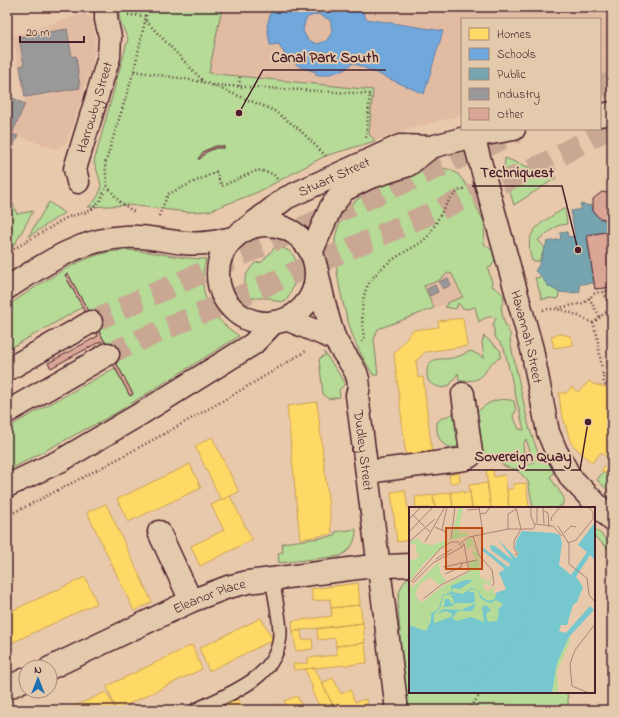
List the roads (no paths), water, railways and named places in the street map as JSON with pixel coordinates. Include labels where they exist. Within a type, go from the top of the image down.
[{"type":"street","name":"Harrowby Street","points":[[78,182],[75,169],[109,57],[110,37],[106,19],[106,7]]},
{"type":"street","points":[[601,115],[612,113]]},
{"type":"street","name":"Stuart Street","points":[[239,234],[286,198],[400,146],[431,147],[472,136],[508,130]]},
{"type":"street","name":"Havannah Street","points":[[472,136],[523,315],[532,349],[543,414],[556,451],[571,478],[612,520]]},
{"type":"street","name":"Stuart Street","points":[[313,260],[331,207],[344,190],[368,178],[408,165],[431,147]]},
{"type":"street","points":[[7,288],[66,252],[84,245],[104,240],[124,237],[138,237],[201,244],[239,234],[256,226],[275,226],[290,231],[302,240],[313,260],[315,282],[310,298],[300,310],[280,320],[253,344],[142,413],[62,460],[7,486]]},
{"type":"street","points":[[239,234],[223,251],[218,267],[219,283],[224,297],[233,309],[245,318],[260,322],[280,320],[335,339]]},
{"type":"street","name":"Dudley Street","points":[[313,260],[335,339],[358,378],[360,388],[357,395],[397,710]]},
{"type":"street","points":[[7,370],[91,322]]},
{"type":"street","points":[[7,412],[108,354]]},
{"type":"street","points":[[367,472],[465,459],[470,456],[471,452],[463,394]]},
{"type":"street","points":[[159,532],[191,601]]},
{"type":"street","name":"Eleanor Place","points":[[58,664],[191,601],[228,587],[272,579],[365,567],[409,565]]},
{"type":"street","points":[[7,688],[18,683]]},
{"type":"lane","points":[[196,710],[259,677],[272,662],[278,646],[280,631],[272,579]]},
{"type":"tunnel","points":[[601,88],[612,82]]},
{"type":"tunnel","points":[[108,354],[544,164],[612,126]]},
{"type":"tunnel","points":[[91,322],[517,132]]},
{"type":"place","name":"Canal Park South","points":[[239,113]]},
{"type":"place","name":"Techniquest","points":[[578,250]]},
{"type":"place","name":"Sovereign Quay","points":[[588,422]]}]
